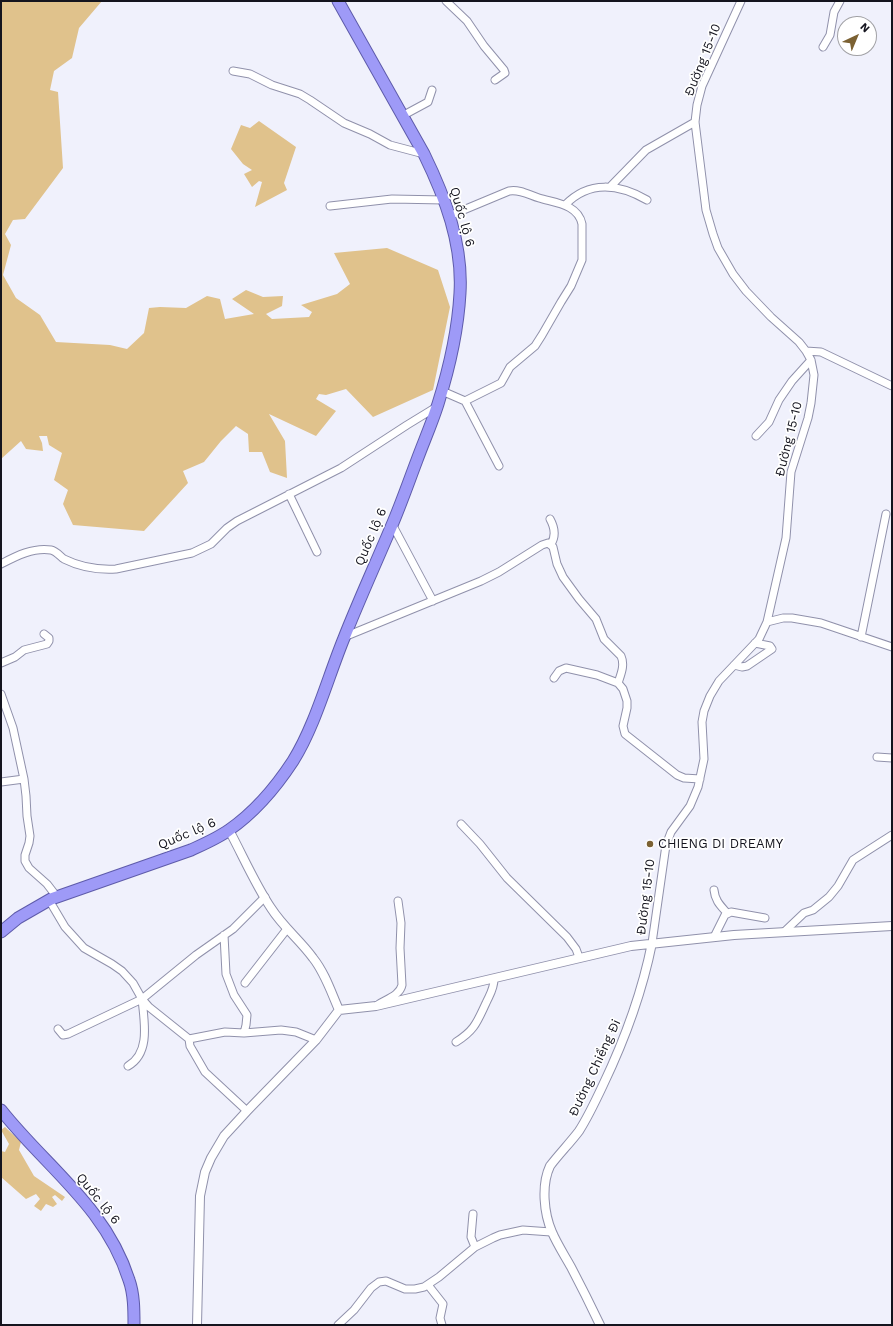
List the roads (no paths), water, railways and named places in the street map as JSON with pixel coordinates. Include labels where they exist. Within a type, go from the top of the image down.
[{"type":"highway","name":"Quốc lộ 6","points":[[1,932],[18,918],[53,898],[191,850],[208,842],[229,830],[250,813],[265,797],[293,760],[309,729],[344,637],[392,524],[438,406],[452,351],[459,309],[460,267],[456,239],[444,200],[424,154],[338,1]]},
{"type":"highway","name":"Quốc lộ 6","points":[[1,1110],[89,1206],[110,1236],[130,1280],[133,1298],[134,1325]]},
{"type":"street","points":[[446,1],[467,21],[484,46],[504,70],[505,73],[495,80]]},
{"type":"street","name":"Đường 15-10","points":[[652,944],[666,845],[671,832],[690,806],[696,794],[700,778],[704,759],[701,728],[704,712],[715,686],[755,643],[763,632],[767,622],[786,538],[791,472],[806,427],[811,403],[814,375],[811,360],[799,342],[778,324],[746,291],[733,274],[718,248],[709,223],[703,197],[696,122],[697,104],[700,92],[741,1]]},
{"type":"street","points":[[823,47],[830,35],[834,12],[840,1]]},
{"type":"street","points":[[233,71],[250,74],[272,85],[300,94],[344,123],[370,134],[390,145],[424,154]]},
{"type":"street","points":[[402,116],[428,102],[432,90]]},
{"type":"street","points":[[610,186],[646,150],[696,122]]},
{"type":"street","points":[[565,205],[575,196],[584,191],[610,186],[647,200]]},
{"type":"street","points":[[449,216],[512,190],[565,205],[577,213],[582,224],[583,256],[571,286],[538,342],[510,367],[501,383],[465,401]]},
{"type":"street","points":[[330,206],[392,199],[444,200]]},
{"type":"street","points":[[806,351],[821,352],[892,386]]},
{"type":"street","points":[[756,436],[769,422],[779,400],[792,381],[811,360]]},
{"type":"street","points":[[442,391],[465,401],[499,466]]},
{"type":"street","points":[[1,564],[20,554],[53,550],[63,558],[80,565],[99,569],[116,569],[192,553],[211,544],[227,528],[237,521],[341,468],[406,425],[438,406]]},
{"type":"street","points":[[289,494],[317,552]]},
{"type":"street","points":[[861,637],[886,514]]},
{"type":"street","points":[[550,519],[554,530],[551,544],[563,577],[596,619],[606,642],[621,656],[623,666],[618,683]]},
{"type":"street","points":[[392,524],[433,601]]},
{"type":"street","points":[[344,637],[494,575],[545,543],[551,544]]},
{"type":"street","points":[[767,622],[783,618],[796,618],[832,626],[892,647]]},
{"type":"street","points":[[1,663],[15,657],[24,650],[47,644],[49,638],[44,634]]},
{"type":"street","points":[[734,665],[742,667],[747,666],[772,649],[770,646],[755,643]]},
{"type":"street","points":[[554,678],[558,671],[566,668],[597,675],[618,683],[623,689],[627,701],[623,726],[625,734],[678,775],[684,778],[700,778]]},
{"type":"street","points":[[1,694],[13,728],[24,779],[30,836],[25,861],[29,868],[47,884],[65,927],[84,948],[122,971],[133,983],[142,999],[153,1011],[189,1039],[190,1046],[205,1072],[246,1110]]},
{"type":"street","points":[[877,756],[892,758]]},
{"type":"street","points":[[1,782],[24,779]]},
{"type":"street","points":[[461,824],[480,844],[508,878],[567,937],[579,957]]},
{"type":"street","points":[[229,830],[276,915],[318,964],[339,1010]]},
{"type":"street","points":[[784,932],[804,913],[813,910],[829,896],[838,886],[853,860],[892,835]]},
{"type":"street","points":[[714,890],[718,903],[727,913]]},
{"type":"street","points":[[58,1029],[63,1035],[68,1034],[142,999],[192,958],[238,925],[265,897]]},
{"type":"street","points":[[376,1006],[397,993],[402,988],[400,948],[401,923],[398,901]]},
{"type":"street","points":[[714,937],[727,913],[731,912],[765,918]]},
{"type":"street","points":[[197,1325],[199,1210],[205,1172],[224,1136],[246,1110],[316,1040],[339,1010],[376,1006],[494,979],[579,957],[631,946],[734,935],[892,926]]},
{"type":"street","points":[[246,983],[287,929]]},
{"type":"street","points":[[224,935],[226,974],[234,995],[247,1015],[244,1033]]},
{"type":"street","name":"Đường Chiềng Đi","points":[[600,1325],[571,1266],[551,1232],[544,1198],[547,1173],[556,1158],[579,1131],[608,1076],[624,1040],[634,1012],[644,979],[652,944]]},
{"type":"street","points":[[456,1042],[465,1036],[478,1020],[494,988],[494,979]]},
{"type":"street","points":[[128,1066],[139,1057],[144,1040],[145,1026],[142,999]]},
{"type":"street","points":[[189,1039],[225,1032],[244,1033],[285,1030],[296,1032],[316,1040]]},
{"type":"street","points":[[473,1214],[472,1237],[475,1248]]},
{"type":"street","points":[[338,1325],[354,1310],[371,1288],[378,1282],[386,1282],[405,1289],[415,1289],[428,1285],[475,1248],[493,1238],[517,1230],[551,1232]]},
{"type":"street","points":[[428,1285],[443,1304],[440,1318],[442,1325]]},
{"type":"place","name":"CHIENG DI DREAMY","points":[[650,844]]}]
